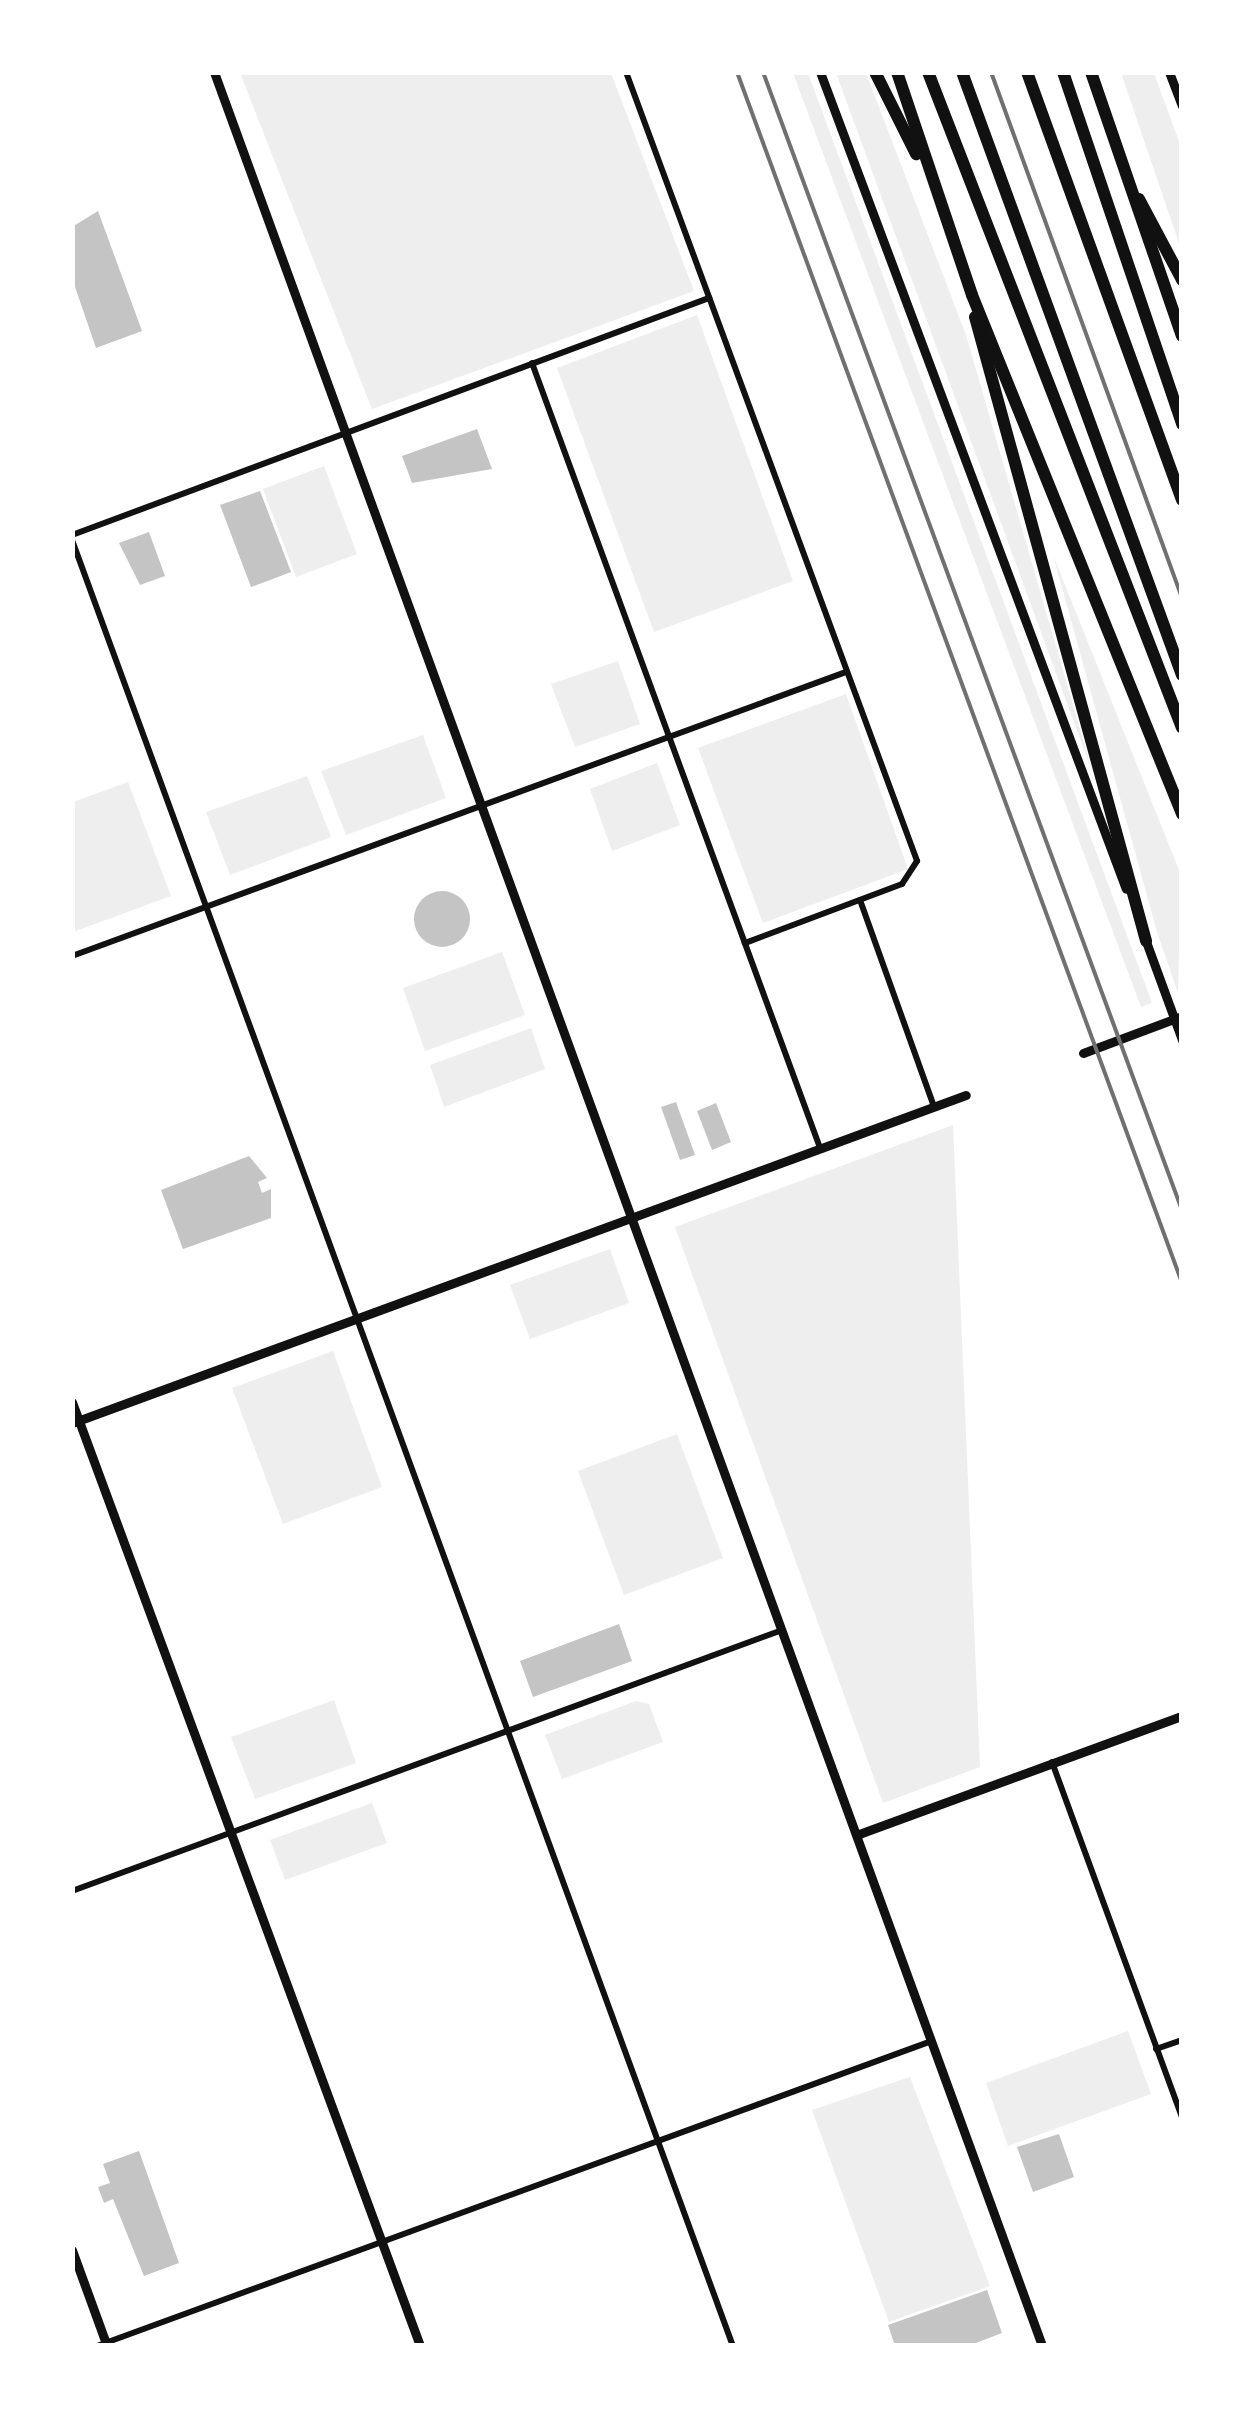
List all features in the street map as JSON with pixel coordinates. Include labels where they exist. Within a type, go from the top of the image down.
[{"type":"highway","points":[[875,72],[923,164]]},
{"type":"highway","points":[[897,72],[923,164],[972,294],[1182,814]]},
{"type":"highway","points":[[928,72],[1182,728]]},
{"type":"highway","points":[[962,72],[1182,676]]},
{"type":"highway","points":[[1027,72],[1182,500]]},
{"type":"highway","points":[[1063,72],[1182,424]]},
{"type":"highway","points":[[1093,76],[1182,336]]},
{"type":"highway","points":[[1128,181],[1182,280]]},
{"type":"highway","points":[[972,294],[1146,940]]},
{"type":"main road","points":[[214,72],[859,1834],[1042,2346]]},
{"type":"main road","points":[[820,72],[1178,1017],[1182,1040]]},
{"type":"main road","points":[[1170,72],[1182,106]]},
{"type":"main road","points":[[1083,1052],[1178,1017]]},
{"type":"main road","points":[[76,1422],[966,1095]]},
{"type":"main road","points":[[72,1402],[76,1422],[232,1832],[420,2346]]},
{"type":"main road","points":[[859,1834],[1182,1716]]},
{"type":"main road","points":[[72,2250],[103,2344]]},
{"type":"street","points":[[626,72],[846,672],[914,873],[860,900],[745,942]]},
{"type":"street","points":[[708,298],[72,538],[733,2346]]},
{"type":"street","points":[[532,364],[820,1148]]},
{"type":"street","points":[[72,956],[846,672]]},
{"type":"street","points":[[860,900],[934,1107]]},
{"type":"street","points":[[72,1891],[783,1630]]},
{"type":"street","points":[[1052,1762],[1182,2118]]},
{"type":"street","points":[[103,2344],[933,2040]]},
{"type":"street","points":[[1156,2049],[1182,2040]]},
{"type":"shaded area","points":[[240,73],[611,73],[694,291],[372,409]]},
{"type":"shaded area","points":[[793,73],[808,73],[1152,1003],[1141,1007]]},
{"type":"shaded area","points":[[836,73],[866,73],[966,335],[1093,774]]},
{"type":"shaded area","points":[[1121,73],[1154,73],[1181,147],[1181,249]]},
{"type":"shaded area","points":[[697,315],[793,581],[654,632],[557,368]]},
{"type":"shaded area","points":[[324,466],[357,554],[296,577],[263,489]]},
{"type":"shaded area","points":[[1053,555],[1181,875],[1178,993],[1157,932]]},
{"type":"shaded area","points":[[618,661],[640,724],[575,747],[551,684]]},
{"type":"shaded area","points":[[846,694],[908,869],[763,923],[698,748]]},
{"type":"shaded area","points":[[423,735],[446,798],[346,835],[321,771]]},
{"type":"shaded area","points":[[657,763],[680,825],[612,851],[590,789]]},
{"type":"shaded area","points":[[307,776],[331,837],[230,875],[206,812]]},
{"type":"shaded area","points":[[128,782],[171,896],[73,932],[73,802]]},
{"type":"shaded area","points":[[502,952],[525,1015],[425,1051],[403,988]]},
{"type":"shaded area","points":[[531,1028],[545,1069],[444,1107],[430,1065]]},
{"type":"shaded area","points":[[953,1125],[980,1767],[883,1803],[675,1227]]},
{"type":"shaded area","points":[[610,1249],[629,1303],[530,1339],[510,1285]]},
{"type":"shaded area","points":[[333,1351],[382,1487],[283,1524],[232,1388]]},
{"type":"shaded area","points":[[677,1434],[723,1558],[624,1595],[578,1471]]},
{"type":"shaded area","points":[[334,1700],[356,1763],[255,1799],[231,1737]]},
{"type":"shaded area","points":[[636,1701],[649,1704],[663,1742],[562,1779],[545,1735]]},
{"type":"shaded area","points":[[372,1803],[387,1843],[285,1880],[270,1840]]},
{"type":"shaded area","points":[[1128,2031],[1151,2094],[1008,2146],[986,2083]]},
{"type":"shaded area","points":[[910,2077],[990,2286],[889,2322],[812,2110]]},
{"type":"building","points":[[98,211],[142,331],[96,348],[72,278],[72,227]]},
{"type":"building","points":[[477,429],[492,469],[412,483],[402,456]]},
{"type":"building","points":[[260,491],[291,572],[251,587],[220,505]]},
{"type":"building","points":[[149,532],[165,576],[140,585],[119,543]]},
{"type":"building","points":[[442,891],[462,899],[470,919],[462,939],[442,947],[422,939],[414,919],[422,899]]},
{"type":"building","points":[[676,1102],[695,1155],[680,1160],[661,1107]]},
{"type":"building","points":[[716,1103],[731,1142],[712,1150],[697,1111]]},
{"type":"building","points":[[249,1156],[267,1178],[258,1182],[262,1193],[271,1189],[271,1218],[183,1249],[161,1190]]},
{"type":"building","points":[[619,1624],[632,1661],[533,1697],[520,1661]]},
{"type":"building","points":[[1059,2134],[1074,2177],[1033,2192],[1017,2147]]},
{"type":"building","points":[[139,2151],[179,2263],[144,2276],[113,2199],[104,2203],[98,2187],[110,2183],[103,2164]]},
{"type":"building","points":[[987,2290],[1002,2333],[968,2346],[895,2346],[888,2325]]},
{"type":"railway","points":[[737,72],[1182,1283]]},
{"type":"railway","points":[[763,72],[1182,1210]]},
{"type":"railway","points":[[991,72],[1182,598]]}]
